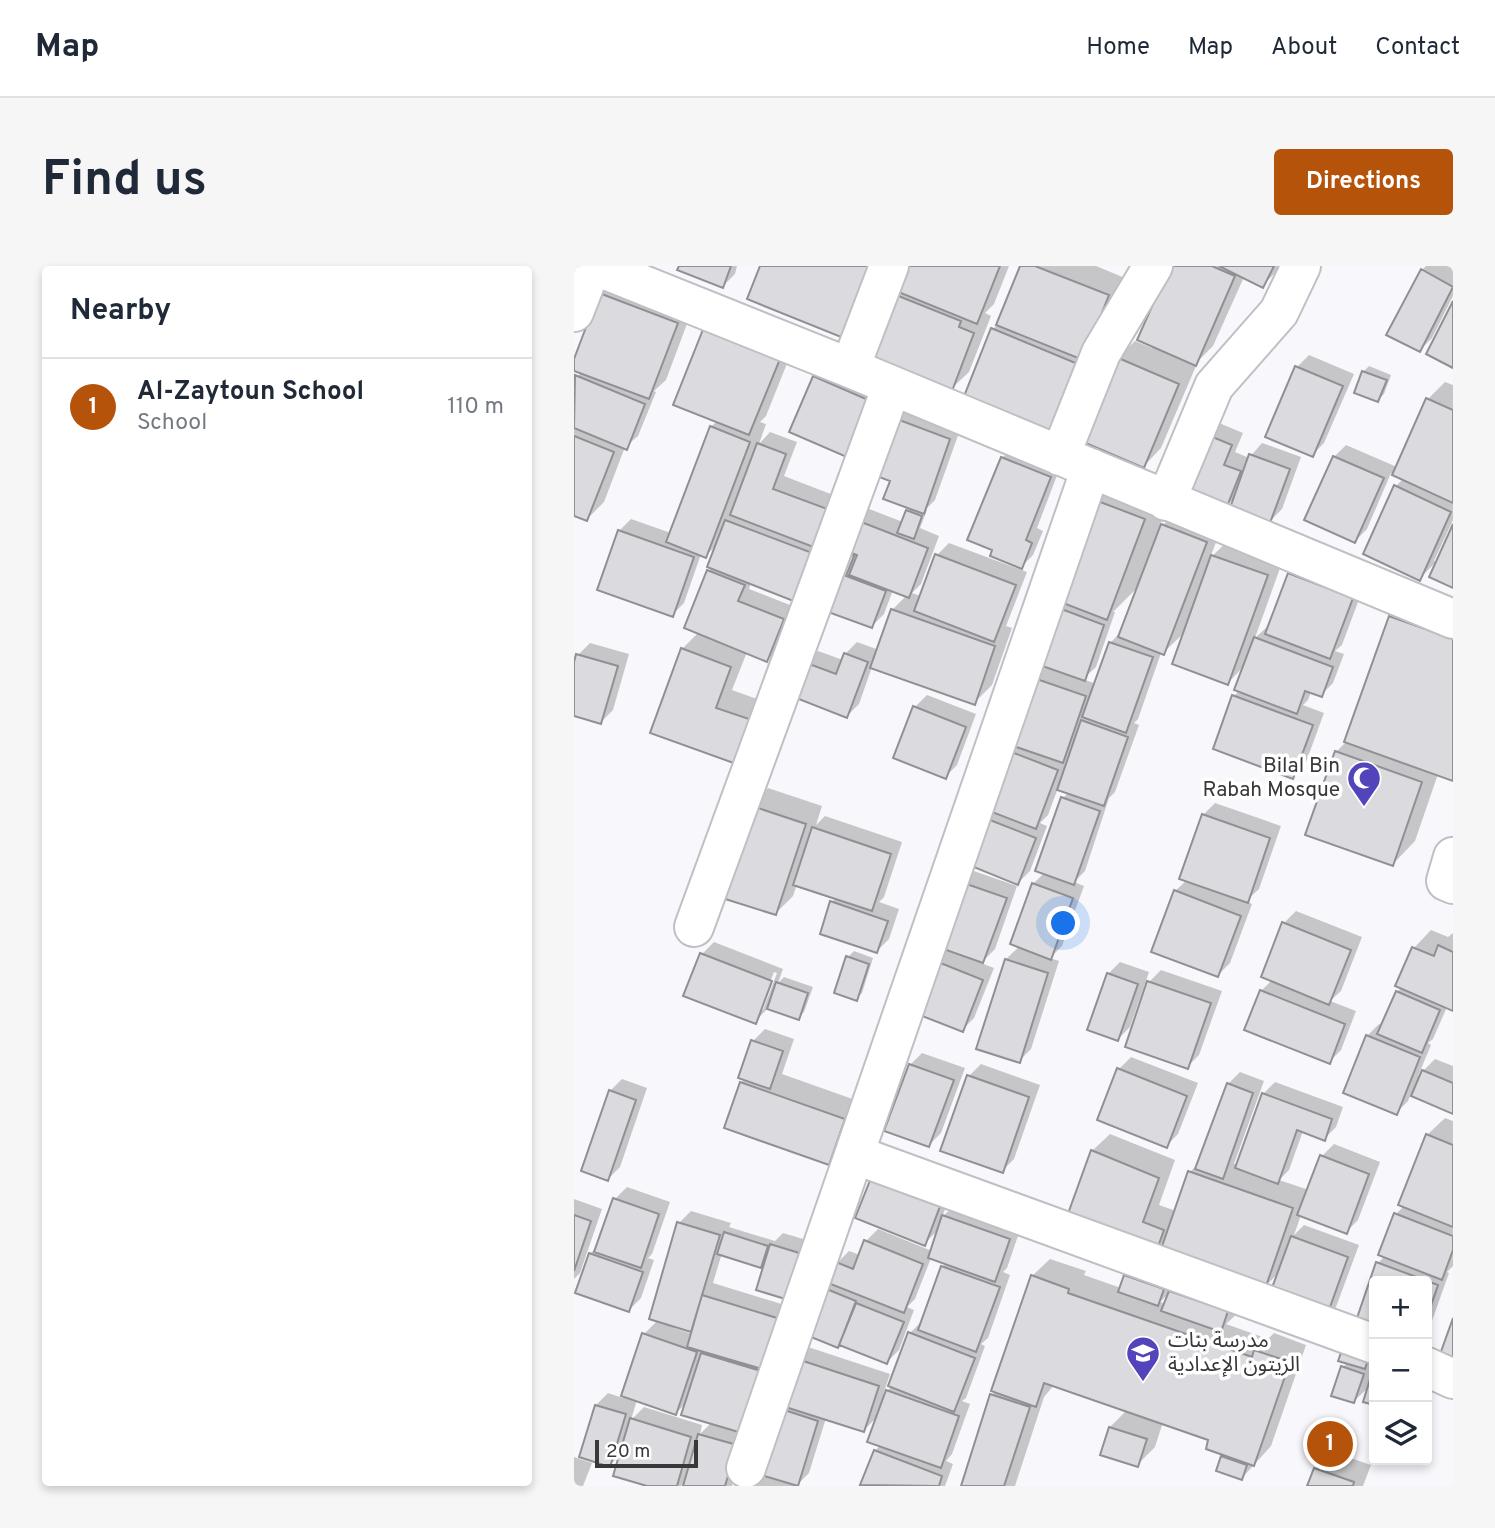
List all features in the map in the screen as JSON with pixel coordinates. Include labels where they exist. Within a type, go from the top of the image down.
[{"type":"street","points":[[574,312],[594,266],[656,277],[850,368],[1453,619]]},
{"type":"street","points":[[850,368],[889,266]]},
{"type":"street","points":[[746,1468],[856,1155],[1076,462],[1101,353],[1153,266]]},
{"type":"street","points":[[1166,501],[1214,386],[1279,312],[1301,266]]},
{"type":"street","points":[[694,927],[892,386]]},
{"type":"street","points":[[1453,857],[1446,881],[1453,884]]},
{"type":"street","points":[[856,1155],[1369,1342]]},
{"type":"street","points":[[1432,1369],[1453,1379]]},
{"type":"building","points":[[679,266],[731,266],[723,288],[677,270]]},
{"type":"building","points":[[760,266],[869,266],[841,337],[747,299]]},
{"type":"building","points":[[900,266],[1000,266],[977,324],[891,289]]},
{"type":"building","points":[[1020,266],[1035,266],[1109,295],[1083,360],[996,325]]},
{"type":"building","points":[[1170,266],[1212,266],[1235,276],[1196,366],[1137,340]]},
{"type":"building","points":[[1219,266],[1274,266],[1263,288]]},
{"type":"building","points":[[1421,269],[1453,287],[1420,352],[1386,335]]},
{"type":"building","points":[[599,293],[678,323],[649,399],[574,371],[574,359]]},
{"type":"building","points":[[891,293],[961,321],[959,327],[974,333],[952,391],[865,356]]},
{"type":"building","points":[[1453,301],[1453,368],[1426,354]]},
{"type":"building","points":[[704,327],[780,359],[749,435],[673,405]]},
{"type":"building","points":[[991,328],[1078,364],[1050,434],[963,399]]},
{"type":"building","points":[[1116,357],[1179,384],[1144,468],[1081,441]]},
{"type":"building","points":[[1295,366],[1343,386],[1313,457],[1265,437]]},
{"type":"building","points":[[1362,371],[1387,380],[1378,402],[1354,393]]},
{"type":"building","points":[[575,375],[645,404],[627,450],[574,428]]},
{"type":"building","points":[[813,376],[873,402],[849,458],[789,432]]},
{"type":"building","points":[[1426,398],[1453,410],[1453,503],[1392,475]]},
{"type":"building","points":[[886,415],[950,439],[924,514],[883,499],[890,481],[866,472]]},
{"type":"building","points":[[710,426],[750,442],[706,558],[666,542]]},
{"type":"building","points":[[1198,431],[1232,445],[1224,465],[1241,471],[1226,509],[1175,488]]},
{"type":"building","points":[[574,436],[614,452],[587,521],[574,516]]},
{"type":"building","points":[[757,443],[786,454],[773,489],[830,510],[816,548],[730,515]]},
{"type":"building","points":[[1249,454],[1290,469],[1270,523],[1230,508]]},
{"type":"building","points":[[1333,456],[1384,478],[1355,543],[1304,520]]},
{"type":"building","points":[[1001,457],[1051,477],[1026,540],[1032,543],[1022,569],[990,556],[992,550],[967,540]]},
{"type":"building","points":[[1394,485],[1451,512],[1420,581],[1363,554]]},
{"type":"building","points":[[1087,497],[1145,519],[1107,620],[1050,598]]},
{"type":"building","points":[[906,510],[922,516],[914,539],[897,533]]},
{"type":"building","points":[[851,518],[928,548],[909,598],[849,575],[857,555],[839,548]]},
{"type":"building","points":[[725,520],[815,554],[796,602],[707,567]]},
{"type":"building","points":[[1161,524],[1207,542],[1164,655],[1118,637]]},
{"type":"building","points":[[1453,524],[1453,588],[1429,577]]},
{"type":"building","points":[[618,530],[694,557],[673,617],[597,590]]},
{"type":"building","points":[[838,550],[854,556],[846,576],[886,591],[872,628],[817,608]]},
{"type":"building","points":[[935,554],[1016,585],[994,642],[914,611]]},
{"type":"building","points":[[1211,555],[1268,575],[1228,685],[1172,664]]},
{"type":"building","points":[[707,570],[745,585],[738,601],[784,619],[767,662],[684,628]]},
{"type":"building","points":[[1288,573],[1353,598],[1330,659],[1265,634]]},
{"type":"building","points":[[1048,604],[1104,625],[1085,681],[1028,661]]},
{"type":"building","points":[[891,609],[995,646],[975,705],[870,668]]},
{"type":"building","points":[[1389,616],[1453,639],[1453,781],[1344,742]]},
{"type":"building","points":[[1254,637],[1333,667],[1322,697],[1305,691],[1297,714],[1234,690]]},
{"type":"building","points":[[1109,642],[1153,657],[1126,733],[1082,717]]},
{"type":"building","points":[[681,648],[731,667],[716,708],[758,722],[742,766],[650,733]]},
{"type":"building","points":[[844,653],[868,662],[847,718],[791,696],[804,662],[836,674]]},
{"type":"building","points":[[576,654],[618,666],[601,724],[574,716]]},
{"type":"building","points":[[1025,675],[1086,696],[1063,763],[1002,742]]},
{"type":"building","points":[[1232,695],[1313,725],[1293,779],[1213,749]]},
{"type":"building","points":[[913,706],[966,727],[946,779],[893,758]]},
{"type":"building","points":[[1081,720],[1128,737],[1104,806],[1057,790]]},
{"type":"building","points":[[1001,748],[1058,770],[1036,829],[979,807]]},
{"type":"building","name":"Bilal Bin Rabah Mosque","points":[[1335,751],[1422,782],[1393,866],[1305,835]]},
{"type":"building","points":[[1061,797],[1100,811],[1074,885],[1035,871]]},
{"type":"building","points":[[749,805],[806,824],[776,915],[719,897]]},
{"type":"building","points":[[1202,814],[1270,838],[1248,903],[1179,879]]},
{"type":"building","points":[[977,815],[1036,838],[1018,885],[959,861]]},
{"type":"building","points":[[812,827],[891,854],[872,911],[793,885]]},
{"type":"building","points":[[955,880],[1007,898],[983,963],[932,945]]},
{"type":"building","points":[[1032,883],[1073,898],[1051,960],[1010,944]]},
{"type":"building","points":[[1174,890],[1241,916],[1218,977],[1151,952]]},
{"type":"building","points":[[830,901],[888,921],[877,953],[820,934]]},
{"type":"building","points":[[1282,922],[1351,950],[1329,1005],[1261,977]]},
{"type":"building","points":[[1438,945],[1453,952],[1453,1011],[1395,986],[1412,947],[1434,956]]},
{"type":"building","points":[[700,953],[772,981],[756,1024],[683,996]]},
{"type":"building","points":[[846,956],[869,964],[857,1001],[834,993]]},
{"type":"building","points":[[1005,959],[1048,973],[1020,1063],[976,1049]]},
{"type":"building","points":[[933,960],[983,980],[963,1032],[912,1012]]},
{"type":"building","points":[[1107,973],[1138,984],[1118,1041],[1087,1030]]},
{"type":"building","points":[[1147,981],[1211,1003],[1188,1069],[1125,1047]]},
{"type":"building","points":[[776,982],[808,993],[799,1020],[767,1009]]},
{"type":"building","points":[[1260,990],[1345,1024],[1330,1064],[1244,1030]]},
{"type":"building","points":[[1396,991],[1440,1010],[1422,1053],[1377,1034]]},
{"type":"building","points":[[1366,1035],[1420,1057],[1397,1115],[1343,1093]]},
{"type":"building","points":[[751,1040],[783,1051],[770,1089],[738,1078]]},
{"type":"building","points":[[909,1064],[954,1080],[929,1147],[884,1131]]},
{"type":"building","points":[[1117,1068],[1187,1096],[1167,1148],[1097,1120]]},
{"type":"building","points":[[1422,1070],[1453,1083],[1453,1114],[1411,1096]]},
{"type":"building","points":[[967,1075],[1029,1097],[1003,1173],[940,1151]]},
{"type":"building","points":[[740,1082],[845,1119],[829,1165],[724,1128]]},
{"type":"building","points":[[1227,1083],[1253,1093],[1223,1179],[1195,1169]]},
{"type":"building","points":[[609,1090],[636,1100],[608,1181],[581,1171]]},
{"type":"building","points":[[1262,1093],[1332,1119],[1325,1141],[1297,1130],[1278,1184],[1235,1168]]},
{"type":"building","points":[[1426,1134],[1453,1145],[1453,1227],[1398,1205]]},
{"type":"building","points":[[1091,1150],[1159,1178],[1143,1222],[1164,1230],[1156,1252],[1065,1222]]},
{"type":"building","points":[[1320,1155],[1369,1174],[1347,1234],[1297,1215]]},
{"type":"building","points":[[1188,1171],[1293,1208],[1265,1289],[1160,1252]]},
{"type":"building","points":[[873,1173],[942,1201],[925,1246],[855,1218]]},
{"type":"building","points":[[613,1198],[659,1214],[641,1268],[594,1252]]},
{"type":"building","points":[[1394,1213],[1453,1236],[1453,1250],[1442,1280],[1378,1255]]},
{"type":"building","points":[[574,1215],[591,1221],[574,1271]]},
{"type":"building","points":[[942,1215],[1010,1239],[995,1282],[928,1258]]},
{"type":"building","points":[[677,1222],[720,1235],[691,1332],[649,1319]]},
{"type":"building","points":[[724,1232],[768,1246],[761,1268],[717,1254]]},
{"type":"building","points":[[1291,1236],[1348,1257],[1325,1321],[1269,1296]]},
{"type":"building","points":[[864,1240],[923,1264],[904,1313],[828,1283],[836,1262],[853,1269]]},
{"type":"building","points":[[770,1244],[809,1256],[795,1302],[756,1290]]},
{"type":"building","points":[[589,1253],[643,1272],[629,1312],[575,1293]]},
{"type":"building","points":[[1376,1262],[1414,1276],[1371,1276]]},
{"type":"building","points":[[941,1266],[1000,1287],[976,1352],[918,1330]]},
{"type":"building","points":[[1031,1275],[1069,1289],[1068,1293],[1252,1357],[1254,1350],[1290,1362],[1254,1466],[1206,1449],[1208,1440],[1044,1383],[1036,1407],[991,1391]]},
{"type":"building","points":[[1124,1275],[1164,1289],[1158,1306],[1118,1292]]},
{"type":"building","points":[[1369,1283],[1369,1329],[1355,1324]]},
{"type":"building","points":[[1432,1283],[1438,1285],[1432,1302]]},
{"type":"building","points":[[824,1288],[856,1301],[838,1348],[806,1335]]},
{"type":"building","points":[[1169,1291],[1228,1311],[1221,1332],[1161,1311]]},
{"type":"building","points":[[702,1295],[777,1318],[762,1369],[687,1347]]},
{"type":"building","points":[[856,1303],[904,1322],[887,1364],[839,1345]]},
{"type":"building","points":[[1453,1318],[1453,1366],[1438,1360]]},
{"type":"building","points":[[908,1332],[975,1358],[954,1412],[888,1386]]},
{"type":"building","points":[[642,1333],[697,1352],[676,1415],[621,1396]]},
{"type":"building","points":[[1346,1339],[1369,1346],[1365,1369],[1338,1361]]},
{"type":"building","points":[[701,1353],[761,1371],[742,1433],[681,1415]]},
{"type":"building","points":[[791,1357],[879,1386],[864,1432],[776,1404]]},
{"type":"building","points":[[1341,1366],[1364,1374],[1354,1403],[1331,1396]]},
{"type":"building","points":[[1369,1383],[1369,1404],[1363,1402]]},
{"type":"building","points":[[886,1390],[959,1416],[941,1468],[867,1442]]},
{"type":"building","points":[[990,1394],[1030,1407],[1004,1486],[961,1486]]},
{"type":"building","points":[[595,1405],[626,1414],[610,1467],[579,1457]]},
{"type":"building","points":[[772,1406],[818,1421],[798,1486],[751,1472]]},
{"type":"building","points":[[630,1418],[691,1437],[677,1486],[647,1486],[613,1476]]},
{"type":"building","points":[[1109,1427],[1147,1439],[1138,1467],[1100,1455]]},
{"type":"building","points":[[698,1434],[737,1445],[725,1486],[683,1486]]},
{"type":"building","points":[[874,1450],[942,1476],[939,1486],[860,1485]]},
{"type":"building","points":[[1221,1456],[1247,1465],[1242,1480],[1216,1471]]},
{"type":"building","points":[[1314,1468],[1354,1482],[1353,1486],[1307,1486]]},
{"type":"place","name":"Bilal Bin Rabah Mosque","points":[[1364,808]]},
{"type":"place","name":"مدرسة بنات الزيتون الإعدادية","points":[[1143,1383]]},
{"type":"place","name":"Al-Zaytoun School","points":[[1330,1444]]}]
